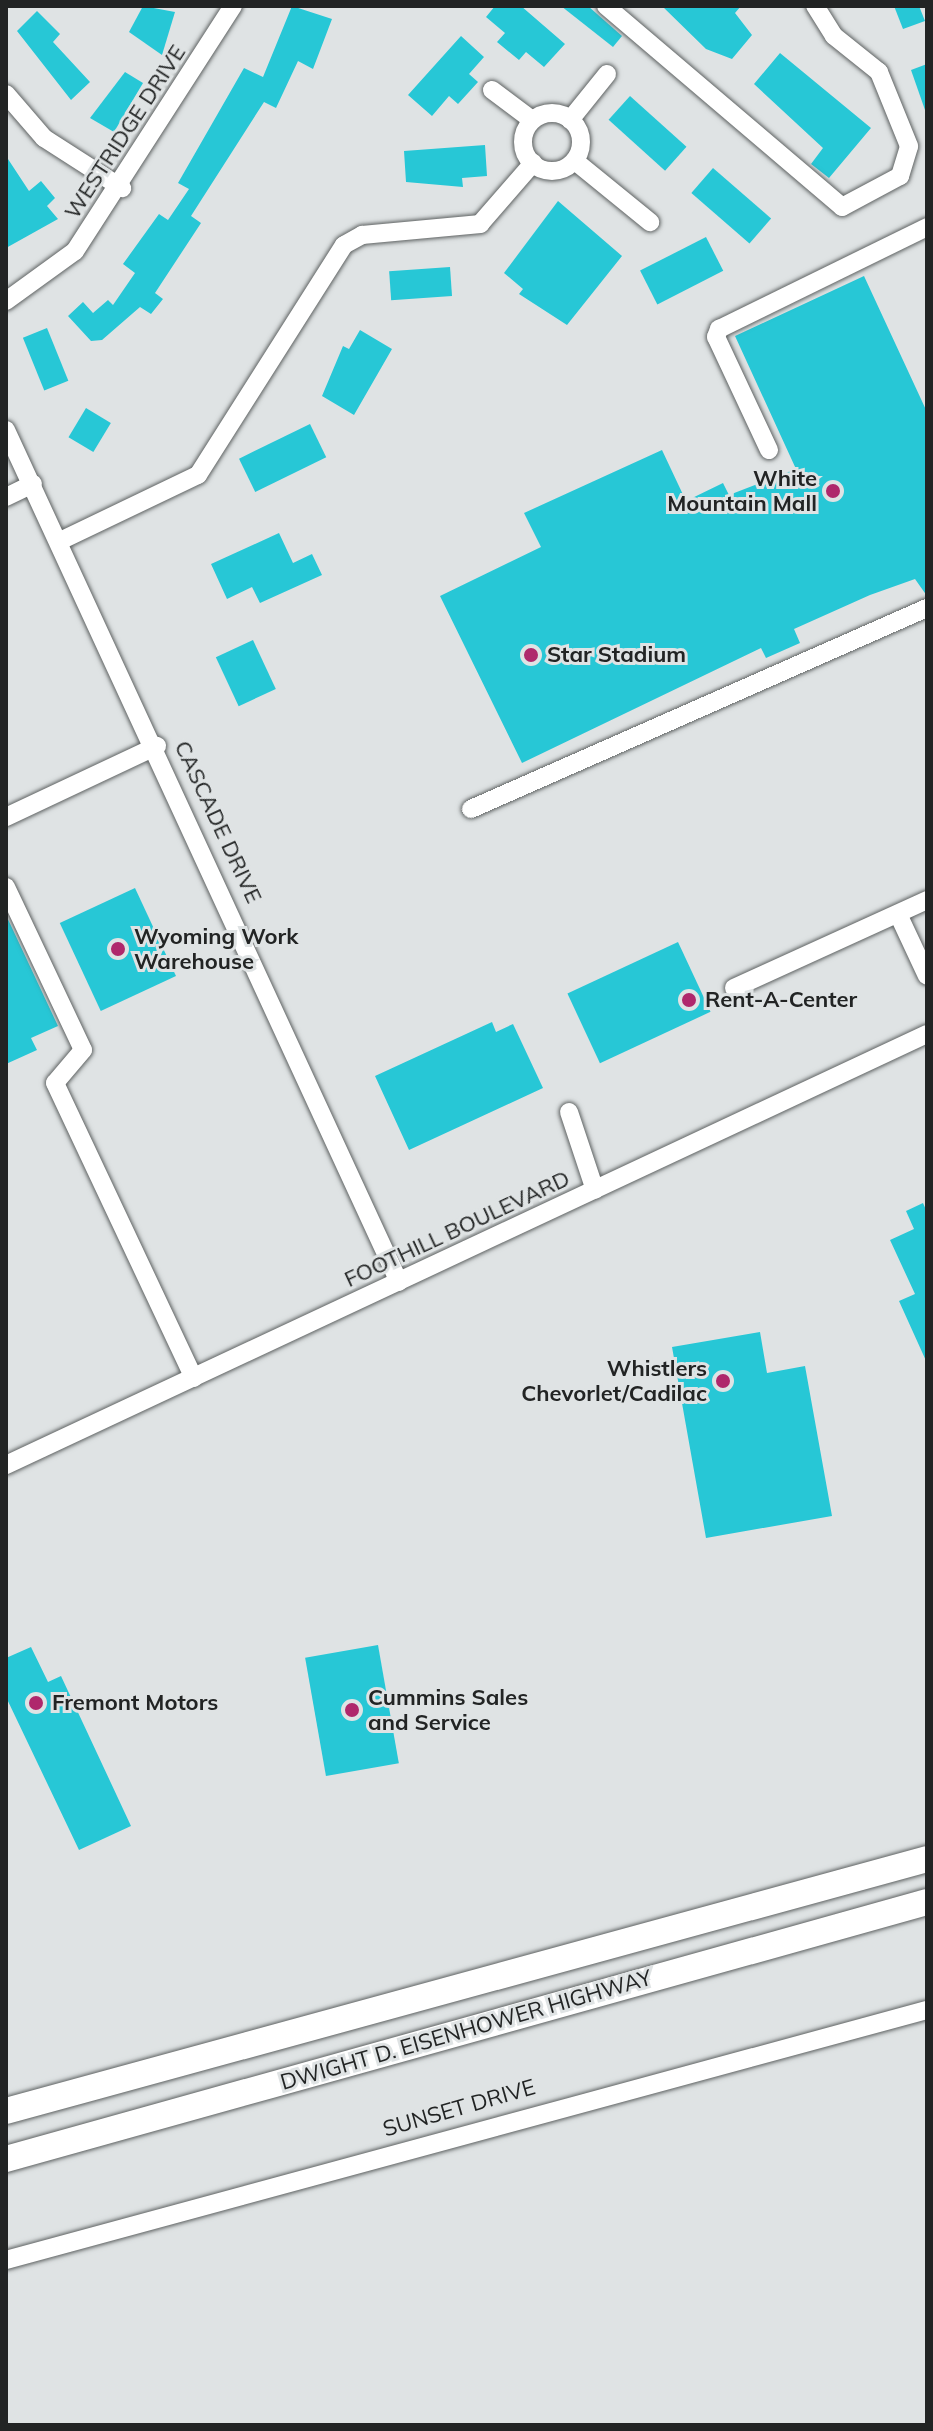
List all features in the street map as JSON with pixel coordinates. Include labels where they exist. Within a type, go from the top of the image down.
[{"type":"highway","points":[[705,1920],[927,1844]]},
{"type":"highway","name":"DWIGHT D. EISENHOWER HIGHWAY","points":[[6,2111],[927,1859]]},
{"type":"highway","name":"DWIGHT D. EISENHOWER HIGHWAY","points":[[6,2159],[927,1903]]},
{"type":"street","name":"WESTRIDGE DRIVE","points":[[6,301],[75,251],[122,188],[233,6]]},
{"type":"street","points":[[606,6],[842,207],[900,176],[909,146],[879,72],[834,36],[815,6]]},
{"type":"street","points":[[570,120],[607,74]]},
{"type":"street","points":[[492,90],[532,120]]},
{"type":"street","points":[[6,94],[44,138],[122,188]]},
{"type":"street","points":[[532,120],[550,113],[570,120],[581,136],[575,161]]},
{"type":"street","points":[[532,120],[523,148],[533,163],[551,172],[575,161]]},
{"type":"street","points":[[575,161],[650,222]]},
{"type":"street","points":[[60,541],[198,475],[344,245],[362,235],[480,224],[533,163]]},
{"type":"street","points":[[769,450],[716,337],[719,329],[927,227]]},
{"type":"street","name":"CASCADE DRIVE","points":[[6,430],[157,746],[399,1282]]},
{"type":"street","points":[[6,497],[33,484]]},
{"type":"street","points":[[471,809],[927,608]]},
{"type":"street","points":[[6,817],[157,746]]},
{"type":"street","points":[[6,887],[83,1050],[55,1083],[194,1378]]},
{"type":"street","points":[[734,988],[927,900]]},
{"type":"street","points":[[898,914],[927,976]]},
{"type":"street","name":"FOOTHILL BOULEVARD","points":[[6,1465],[927,1034]]},
{"type":"street","points":[[569,1112],[595,1190]]},
{"type":"street","name":"SUNSET DRIVE","points":[[6,2260],[927,2010]]},
{"type":"building","points":[[143,6],[175,12],[162,55],[129,32]]},
{"type":"building","points":[[292,6],[332,19],[313,69],[298,61],[276,108],[264,102],[191,216],[201,223],[155,293],[163,299],[151,314],[140,307],[102,340],[91,341],[68,316],[83,302],[93,313],[108,300],[113,305],[135,273],[123,264],[159,214],[168,220],[189,189],[178,183],[244,68],[263,77]]},
{"type":"building","points":[[495,6],[521,6],[565,44],[544,67],[526,52],[519,60],[497,42],[505,33],[486,17]]},
{"type":"building","points":[[561,6],[588,6],[622,36],[613,47]]},
{"type":"building","points":[[662,6],[741,6],[735,13],[752,35],[732,59],[706,49]]},
{"type":"building","points":[[894,6],[919,6],[925,21],[903,29]]},
{"type":"building","points":[[37,11],[60,34],[53,42],[90,82],[71,100],[17,31]]},
{"type":"building","points":[[461,36],[484,57],[469,74],[478,82],[458,104],[449,96],[432,116],[408,95]]},
{"type":"building","points":[[780,53],[871,128],[829,178],[811,164],[823,148],[754,84]]},
{"type":"building","points":[[927,64],[927,109],[925,110],[911,70]]},
{"type":"building","points":[[125,72],[143,83],[114,132],[90,118]]},
{"type":"building","points":[[630,96],[686,147],[665,171],[609,120]]},
{"type":"building","points":[[485,145],[487,176],[462,178],[463,187],[406,182],[404,151]]},
{"type":"building","points":[[6,156],[29,191],[41,181],[55,198],[47,206],[58,219],[6,248]]},
{"type":"building","points":[[713,168],[771,219],[749,243],[691,193]]},
{"type":"building","points":[[558,201],[622,256],[567,325],[519,294],[523,289],[504,273]]},
{"type":"building","points":[[706,237],[723,271],[657,304],[640,271]]},
{"type":"building","points":[[450,267],[452,296],[391,300],[389,271]]},
{"type":"building","name":"White Mountain Mall","points":[[864,276],[927,412],[927,596],[915,579],[870,595],[794,629],[800,643],[766,658],[761,648],[522,763],[440,596],[541,547],[524,513],[662,450],[686,501],[723,483],[729,495],[796,469],[735,336]]},
{"type":"building","points":[[47,328],[68,381],[44,391],[23,338]]},
{"type":"building","points":[[360,330],[392,349],[354,415],[322,396],[343,346],[349,349]]},
{"type":"building","points":[[86,408],[111,423],[93,452],[68,437]]},
{"type":"building","points":[[310,424],[326,457],[255,492],[239,459]]},
{"type":"building","points":[[279,533],[293,563],[312,554],[322,575],[260,603],[252,587],[227,599],[211,564]]},
{"type":"building","points":[[253,640],[276,689],[239,706],[216,657]]},
{"type":"building","name":"Wyoming Work Warehouse","points":[[135,888],[176,976],[101,1011],[60,923]]},
{"type":"building","points":[[6,915],[58,1026],[31,1038],[37,1050],[6,1064]]},
{"type":"building","points":[[678,942],[711,1012],[600,1063],[567,994]]},
{"type":"building","points":[[492,1022],[496,1032],[513,1024],[543,1088],[409,1150],[375,1076]]},
{"type":"building","points":[[923,1203],[927,1212],[927,1363],[899,1301],[915,1294],[890,1240],[914,1229],[906,1211]]},
{"type":"building","points":[[760,1332],[767,1373],[805,1366],[832,1516],[706,1538],[672,1347]]},
{"type":"building","name":"Cummins Sales and Service","points":[[378,1645],[399,1763],[326,1776],[305,1658]]},
{"type":"building","points":[[31,1647],[48,1682],[61,1676],[131,1826],[79,1850],[6,1697],[6,1658]]},
{"type":"place","name":"White Mountain Mall","points":[[833,491]]},
{"type":"place","name":"Star Stadium","points":[[531,655]]},
{"type":"place","name":"Wyoming Work Warehouse","points":[[118,949]]},
{"type":"place","name":"Rent-A-Center","points":[[689,1000]]},
{"type":"place","name":"Whistlers Chevorlet/Cadilac","points":[[723,1381]]},
{"type":"place","name":"Fremont Motors","points":[[36,1703]]},
{"type":"place","name":"Cummins Sales and Service","points":[[352,1710]]}]
